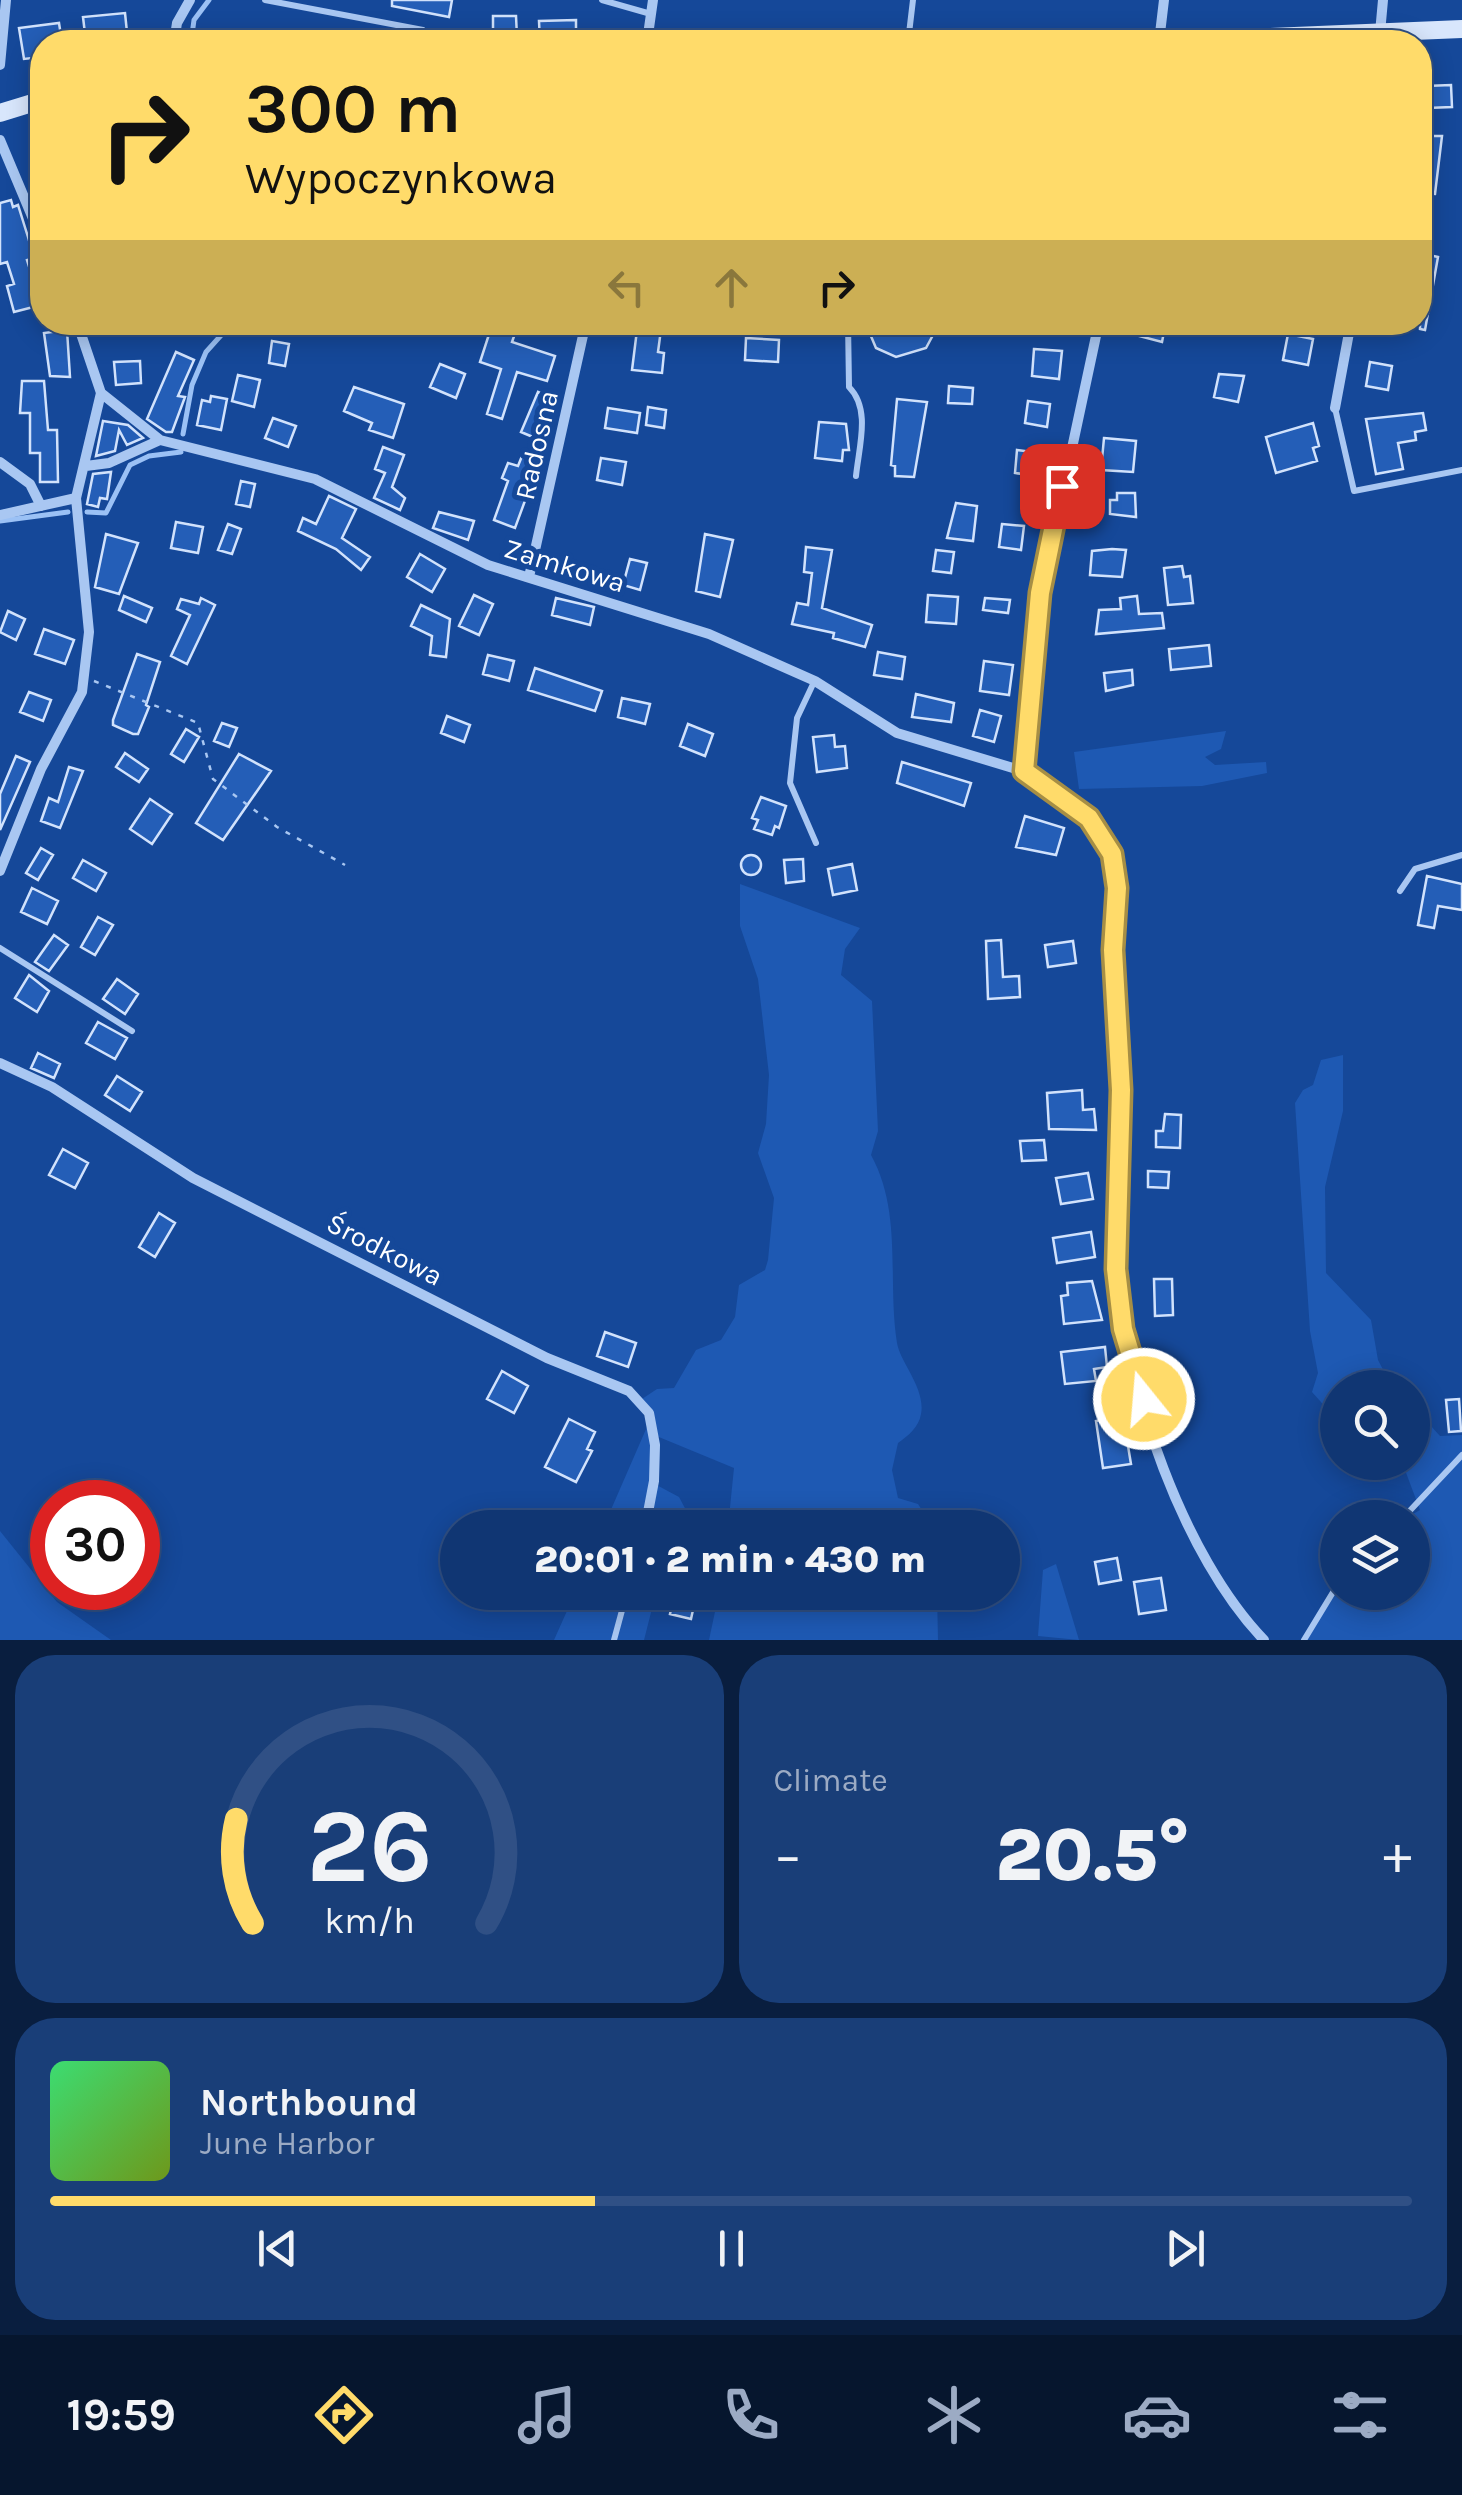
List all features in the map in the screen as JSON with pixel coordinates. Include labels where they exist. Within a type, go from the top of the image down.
[{"type":"main road","points":[[1432,34],[1462,29]]},
{"type":"main road","points":[[1,109],[30,103]]},
{"type":"street","points":[[0,65],[6,0]]},
{"type":"street","points":[[179,30],[190,0]]},
{"type":"street","points":[[649,30],[653,0]]},
{"type":"street","points":[[1159,30],[1164,0]]},
{"type":"street","points":[[1380,30],[1383,0]]},
{"type":"street","points":[[0,140],[30,201]]},
{"type":"street","points":[[0,871],[41,769],[82,692],[89,632],[76,498],[101,393],[81,335]]},
{"type":"street","name":"Radosna","points":[[529,577],[583,335]]},
{"type":"street","points":[[1024,771],[1040,593],[1096,335]]},
{"type":"street","points":[[1335,408],[1349,335]]},
{"type":"street","name":"Zamkowa","points":[[101,393],[160,440],[315,479],[488,566],[709,634],[815,681],[897,734],[1024,771],[1089,818],[1112,854],[1117,888],[1113,950],[1121,1090],[1116,1269],[1123,1329],[1175,1504],[1200,1552],[1264,1640]]},
{"type":"street","points":[[86,466],[108,463],[160,440]]},
{"type":"street","points":[[0,462],[30,484],[41,506]]},
{"type":"street","points":[[0,515],[76,498]]},
{"type":"street","name":"Środkowa","points":[[0,1063],[52,1086],[193,1178],[547,1358],[629,1392],[650,1414],[655,1446],[647,1510]]},
{"type":"lane","points":[[265,0],[424,30]]},
{"type":"lane","points":[[602,0],[651,14]]},
{"type":"lane","points":[[909,30],[913,0]]},
{"type":"lane","points":[[848,335],[849,386],[860,398],[863,412],[856,476]]},
{"type":"lane","points":[[1335,408],[1354,491],[1462,470]]},
{"type":"lane","points":[[815,681],[797,718],[790,783],[816,844]]},
{"type":"lane","points":[[1400,892],[1415,869],[1462,856]]},
{"type":"lane","points":[[0,948],[132,1031]]},
{"type":"lane","points":[[1420,1500],[1462,1455]]},
{"type":"lane","points":[[614,1640],[622,1610]]},
{"type":"lane","points":[[1304,1640],[1322,1610]]},
{"type":"path","points":[[84,678],[198,723],[214,779],[278,826],[345,864]]},
{"type":"shaded area","points":[[1226,731],[1221,749],[1205,757],[1215,765],[1266,762],[1267,773],[1202,786],[1079,789],[1074,752]]},
{"type":"shaded area","points":[[740,884],[860,928],[845,949],[841,975],[872,1001],[878,1131],[871,1155],[881,1177],[891,1223],[897,1343],[922,1405],[918,1423],[898,1443],[892,1470],[898,1498],[918,1504],[922,1510],[730,1510],[734,1468],[654,1435],[651,1482],[679,1497],[686,1510],[611,1510],[650,1420],[639,1401],[657,1389],[674,1388],[696,1350],[721,1340],[735,1317],[739,1285],[765,1270],[768,1260],[774,1198],[758,1153],[766,1124],[769,1075],[758,979],[740,926]]},
{"type":"shaded area","points":[[1343,1055],[1343,1111],[1325,1187],[1326,1273],[1371,1320],[1383,1370],[1320,1370],[1320,1401],[1312,1392],[1318,1373],[1310,1331],[1295,1103],[1303,1090],[1313,1085],[1321,1060]]},
{"type":"shaded area","points":[[1430,1425],[1440,1436],[1462,1435],[1462,1640],[1303,1640],[1321,1610],[1430,1610],[1430,1500],[1416,1500],[1409,1480],[1430,1480]]},
{"type":"shaded area","points":[[0,1531],[30,1568],[30,1610],[68,1610],[111,1640],[0,1640]]},
{"type":"shaded area","points":[[1056,1564],[1079,1640],[1038,1636],[1043,1570]]},
{"type":"shaded area","points":[[567,1610],[652,1610],[644,1640],[554,1640]]},
{"type":"shaded area","points":[[715,1610],[937,1610],[938,1640],[709,1640]]},
{"type":"building","points":[[392,0],[452,0],[449,17],[392,6]]},
{"type":"building","points":[[125,13],[127,30],[85,30],[83,17]]},
{"type":"building","points":[[493,16],[516,16],[517,30],[493,30]]},
{"type":"building","points":[[576,20],[576,30],[539,30],[539,21]]},
{"type":"building","points":[[59,23],[60,30],[30,30],[30,58],[24,59],[19,28]]},
{"type":"building","points":[[1451,85],[1452,107],[1432,108],[1432,86]]},
{"type":"building","points":[[1432,136],[1442,136],[1435,194]]},
{"type":"building","points":[[11,200],[13,207],[18,205],[30,244],[30,308],[14,312],[7,286],[14,284],[7,262],[0,264],[0,203]]},
{"type":"building","points":[[1432,256],[1438,257],[1432,291]]},
{"type":"building","points":[[44,335],[67,335],[70,377],[50,376]]},
{"type":"building","points":[[489,335],[514,335],[512,342],[555,356],[547,381],[517,372],[502,419],[487,414],[501,369],[480,362]]},
{"type":"building","points":[[636,335],[660,335],[658,352],[664,353],[662,373],[632,370]]},
{"type":"building","points":[[870,335],[933,335],[926,348],[896,357],[876,348]]},
{"type":"building","points":[[1136,335],[1163,335],[1162,342]]},
{"type":"building","points":[[1288,335],[1313,339],[1308,365],[1283,360]]},
{"type":"building","points":[[746,338],[779,340],[778,362],[745,360]]},
{"type":"building","points":[[272,341],[289,344],[285,366],[269,363]]},
{"type":"building","points":[[1034,349],[1062,351],[1059,379],[1032,376]]},
{"type":"building","points":[[176,352],[194,360],[178,396],[185,397],[172,432],[166,432],[147,419]]},
{"type":"building","points":[[140,361],[141,383],[116,385],[114,362]]},
{"type":"building","points":[[1370,362],[1392,366],[1388,390],[1366,386]]},
{"type":"building","points":[[440,364],[465,374],[456,398],[430,387]]},
{"type":"building","points":[[1219,374],[1244,376],[1238,402],[1214,397]]},
{"type":"building","points":[[238,375],[260,380],[254,407],[232,401]]},
{"type":"building","points":[[22,381],[44,381],[48,430],[57,430],[58,482],[40,482],[40,453],[30,453],[30,413],[20,413]]},
{"type":"building","points":[[949,386],[973,388],[972,404],[948,403]]},
{"type":"building","points":[[354,387],[404,404],[393,438],[369,430],[372,423],[344,411]]},
{"type":"building","points":[[538,392],[552,398],[540,440],[521,432]]},
{"type":"building","points":[[211,396],[227,399],[221,430],[197,425],[202,400],[210,402]]},
{"type":"building","points":[[897,399],[927,402],[914,477],[895,476],[895,466],[891,465]]},
{"type":"building","points":[[1028,401],[1050,404],[1047,427],[1025,423]]},
{"type":"building","points":[[648,407],[666,410],[664,428],[646,425]]},
{"type":"building","points":[[608,408],[640,413],[637,433],[605,428]]},
{"type":"building","points":[[1423,413],[1426,430],[1415,432],[1416,440],[1398,443],[1403,469],[1376,474],[1366,419]]},
{"type":"building","points":[[273,418],[296,426],[288,447],[265,438]]},
{"type":"building","points":[[103,421],[128,425],[143,438],[127,445],[119,430],[115,451],[96,456]]},
{"type":"building","points":[[819,422],[846,424],[849,450],[843,450],[842,461],[815,458]]},
{"type":"building","points":[[1313,423],[1319,446],[1313,448],[1317,461],[1276,473],[1266,437]]},
{"type":"building","points":[[1104,438],[1136,441],[1133,472],[1101,470]]},
{"type":"building","points":[[383,447],[404,455],[392,487],[405,498],[400,510],[374,498],[385,473],[375,469]]},
{"type":"building","points":[[1017,450],[1048,454],[1046,477],[1015,473]]},
{"type":"building","points":[[524,451],[541,457],[515,528],[494,520],[508,481],[502,478],[508,463],[518,466]]},
{"type":"building","points":[[601,458],[626,462],[622,485],[597,480]]},
{"type":"building","points":[[111,472],[107,499],[100,498],[98,507],[87,504],[93,474]]},
{"type":"building","points":[[241,481],[255,484],[250,507],[236,504]]},
{"type":"building","points":[[1117,493],[1135,493],[1136,517],[1110,514],[1110,500],[1117,500]]},
{"type":"building","points":[[329,496],[356,509],[342,538],[370,557],[361,570],[336,549],[298,531],[303,518],[316,524]]},
{"type":"building","points":[[956,503],[977,506],[973,541],[947,538]]},
{"type":"building","points":[[439,512],[474,521],[468,540],[433,528]]},
{"type":"building","points":[[176,522],[203,527],[198,553],[171,548]]},
{"type":"building","points":[[228,524],[241,529],[232,554],[218,550]]},
{"type":"building","points":[[1002,524],[1024,526],[1021,550],[999,547]]},
{"type":"building","points":[[106,534],[138,543],[119,594],[95,587]]},
{"type":"building","points":[[705,534],[733,540],[720,597],[696,591]]},
{"type":"building","points":[[806,547],[832,550],[822,608],[872,625],[865,647],[833,638],[834,633],[792,624],[797,603],[808,605],[812,573],[804,572]]},
{"type":"building","points":[[936,550],[954,552],[951,573],[933,571]]},
{"type":"building","points":[[1126,550],[1122,577],[1090,575],[1092,551]]},
{"type":"building","points":[[420,554],[445,569],[432,592],[407,577]]},
{"type":"building","points":[[630,559],[647,563],[640,590],[623,585]]},
{"type":"building","points":[[1182,566],[1184,577],[1190,576],[1193,603],[1168,605],[1164,568]]},
{"type":"building","points":[[474,595],[493,604],[479,635],[459,626]]},
{"type":"building","points":[[928,595],[958,597],[956,624],[926,622]]},
{"type":"building","points":[[124,596],[152,608],[146,622],[119,610]]},
{"type":"building","points":[[1137,596],[1139,614],[1162,613],[1164,628],[1096,634],[1099,610],[1121,609],[1120,598]]},
{"type":"building","points":[[201,598],[215,605],[187,664],[171,656],[190,615],[177,609],[181,599],[199,604]]},
{"type":"building","points":[[556,598],[594,607],[590,625],[552,615]]},
{"type":"building","points":[[985,598],[1010,600],[1008,613],[983,610]]},
{"type":"building","points":[[421,605],[450,619],[446,657],[430,655],[432,636],[411,626]]},
{"type":"building","points":[[8,611],[25,619],[16,640],[0,632]]},
{"type":"building","points":[[44,629],[74,640],[65,664],[35,654]]},
{"type":"building","points":[[1209,645],[1211,666],[1171,670],[1169,649]]},
{"type":"building","points":[[878,652],[905,657],[902,679],[874,675]]},
{"type":"building","points":[[137,654],[160,662],[146,705],[149,707],[138,734],[133,734],[113,725],[113,720]]},
{"type":"building","points":[[488,655],[514,661],[509,681],[483,674]]},
{"type":"building","points":[[984,661],[1013,665],[1009,695],[980,691]]},
{"type":"building","points":[[535,668],[602,691],[595,711],[528,690]]},
{"type":"building","points":[[1132,670],[1133,685],[1106,691],[1104,673]]},
{"type":"building","points":[[29,692],[51,700],[43,721],[20,712]]},
{"type":"building","points":[[916,694],[954,703],[951,722],[912,717]]},
{"type":"building","points":[[622,698],[650,704],[645,724],[618,717]]},
{"type":"building","points":[[980,710],[1001,716],[994,742],[973,736]]},
{"type":"building","points":[[447,716],[470,725],[464,742],[441,733]]},
{"type":"building","points":[[222,723],[237,728],[229,747],[214,741]]},
{"type":"building","points":[[688,724],[713,734],[705,756],[680,746]]},
{"type":"building","points":[[186,729],[199,737],[184,762],[171,754]]},
{"type":"building","points":[[834,735],[835,747],[845,746],[847,768],[817,772],[813,737]]},
{"type":"building","points":[[125,753],[148,769],[139,782],[116,767]]},
{"type":"building","points":[[239,754],[271,771],[223,840],[196,823]]},
{"type":"building","points":[[16,756],[30,762],[0,830],[0,794]]},
{"type":"building","points":[[902,762],[971,783],[964,806],[897,783]]},
{"type":"building","points":[[69,767],[83,771],[60,828],[41,821],[49,798],[58,802]]},
{"type":"building","points":[[761,797],[786,806],[779,828],[775,826],[772,835],[754,829],[758,820],[752,818]]},
{"type":"building","points":[[150,799],[172,814],[152,844],[130,829]]},
{"type":"building","points":[[1025,816],[1064,828],[1056,855],[1016,847]]},
{"type":"building","points":[[41,848],[53,855],[38,880],[26,873]]},
{"type":"building","points":[[751,855],[761,865],[751,875],[741,865]]},
{"type":"building","points":[[803,859],[804,881],[786,883],[784,860]]},
{"type":"building","points":[[83,860],[106,873],[96,891],[73,878]]},
{"type":"building","points":[[852,864],[857,890],[833,895],[828,869]]},
{"type":"building","points":[[1427,876],[1462,884],[1462,910],[1438,906],[1434,928],[1418,925]]},
{"type":"building","points":[[32,888],[58,901],[47,924],[21,912]]},
{"type":"building","points":[[98,917],[113,925],[95,955],[81,947]]},
{"type":"building","points":[[54,935],[68,945],[49,971],[35,962]]},
{"type":"building","points":[[1001,940],[1003,977],[1019,976],[1020,997],[988,999],[986,941]]},
{"type":"building","points":[[1073,941],[1076,963],[1048,967],[1045,945]]},
{"type":"building","points":[[29,975],[49,991],[37,1012],[15,998]]},
{"type":"building","points":[[117,979],[138,994],[125,1014],[103,999]]},
{"type":"building","points":[[98,1022],[127,1038],[115,1059],[86,1043]]},
{"type":"building","points":[[38,1053],[60,1064],[54,1078],[31,1068]]},
{"type":"building","points":[[117,1076],[142,1092],[130,1111],[105,1095]]},
{"type":"building","points":[[1082,1090],[1083,1110],[1094,1109],[1096,1130],[1049,1129],[1047,1093]]},
{"type":"building","points":[[1165,1114],[1181,1115],[1180,1148],[1156,1147],[1156,1131],[1163,1131]]},
{"type":"building","points":[[1044,1140],[1046,1160],[1022,1161],[1020,1141]]},
{"type":"building","points":[[63,1149],[88,1163],[75,1188],[49,1175]]},
{"type":"building","points":[[1148,1171],[1169,1172],[1168,1188],[1148,1187]]},
{"type":"building","points":[[1088,1173],[1093,1199],[1061,1204],[1056,1178]]},
{"type":"building","points":[[159,1213],[175,1223],[155,1257],[139,1247]]},
{"type":"building","points":[[1091,1232],[1095,1257],[1057,1263],[1053,1238]]},
{"type":"building","points":[[1154,1279],[1172,1279],[1173,1315],[1155,1316]]},
{"type":"building","points":[[1092,1281],[1102,1320],[1064,1324],[1061,1296],[1068,1295],[1067,1283]]},
{"type":"building","points":[[605,1332],[636,1343],[628,1367],[597,1356]]},
{"type":"building","points":[[1105,1347],[1107,1367],[1094,1369],[1096,1381],[1065,1384],[1061,1352]]},
{"type":"building","points":[[502,1371],[528,1386],[514,1413],[487,1399]]},
{"type":"building","points":[[1459,1399],[1461,1431],[1449,1432],[1446,1400]]},
{"type":"building","points":[[1123,1416],[1131,1464],[1103,1468],[1096,1421]]},
{"type":"building","points":[[569,1419],[595,1432],[587,1449],[592,1451],[576,1482],[545,1467]]},
{"type":"building","points":[[1117,1558],[1121,1580],[1099,1584],[1095,1562]]},
{"type":"building","points":[[1161,1578],[1166,1610],[1139,1614],[1134,1582]]},
{"type":"building","points":[[671,1610],[693,1610],[691,1619],[670,1614]]},
{"type":"waterway","points":[[193,30],[194,20],[209,0]]},
{"type":"waterway","points":[[183,434],[192,385],[206,352],[221,335]]},
{"type":"waterway","points":[[87,512],[106,513],[130,465],[149,456],[181,452]]},
{"type":"waterway","points":[[0,521],[68,512]]},
{"type":"route","points":[[1062,486],[1040,593],[1024,771],[1089,818],[1112,854],[1117,888],[1113,950],[1121,1090],[1116,1269],[1123,1329],[1144,1399]]}]
